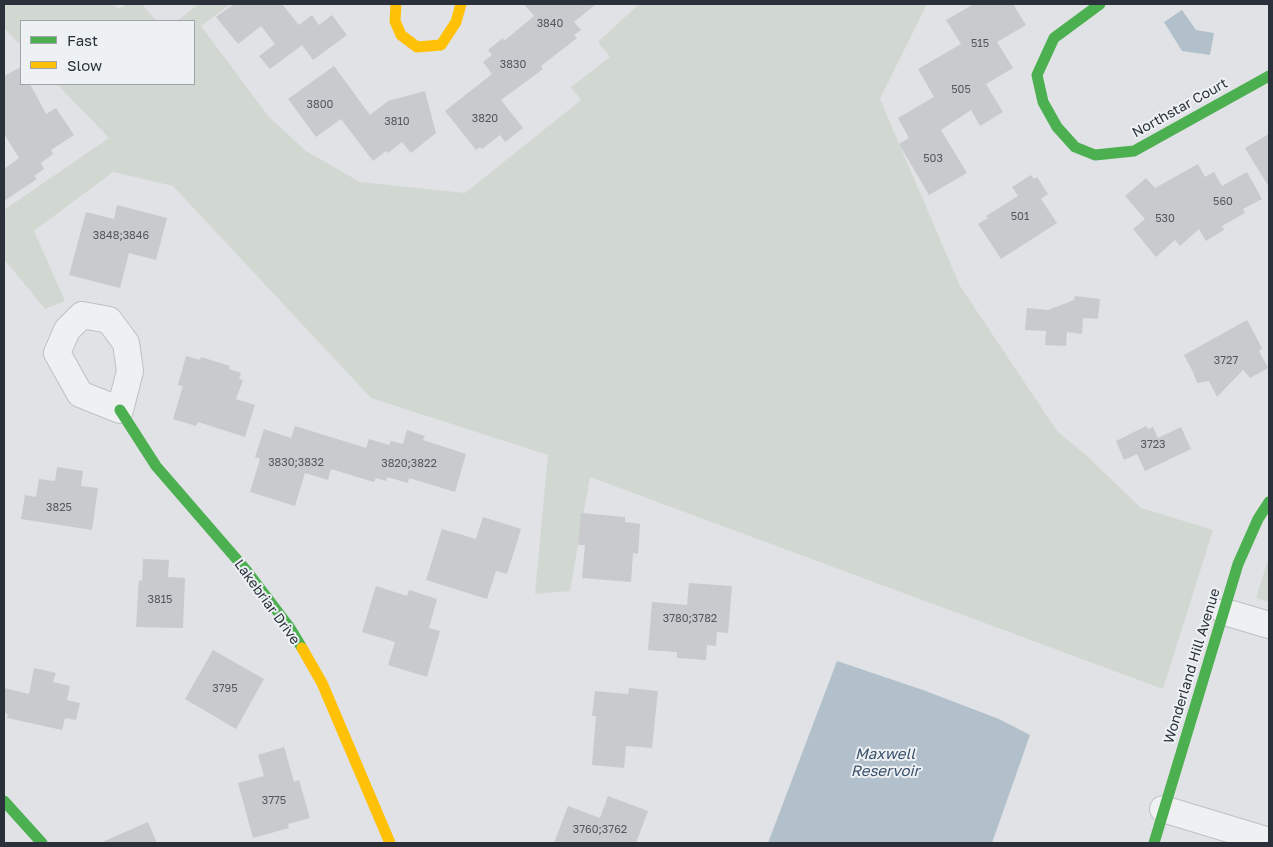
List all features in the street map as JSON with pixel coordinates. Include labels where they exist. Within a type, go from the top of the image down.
[{"type":"street","points":[[396,4],[395,21],[401,35],[417,47],[441,45],[456,22],[460,4]]},
{"type":"street","name":"Northstar Court","points":[[1100,4],[1054,38],[1037,75],[1043,102],[1057,127],[1075,147],[1095,155],[1134,150],[1269,76]]},
{"type":"street","name":"Lakebriar Drive","points":[[120,410],[156,466],[246,570],[290,628],[322,683],[390,843]]},
{"type":"street","name":"Wonderland Hill Avenue","points":[[1154,843],[1238,564],[1258,519],[1269,502]]},
{"type":"street","points":[[1225,612],[1269,625]]},
{"type":"street","points":[[4,801],[42,843]]},
{"type":"street","points":[[1163,809],[1269,841]]},
{"type":"shaded area","points":[[4,4],[113,4],[118,9],[128,4],[142,4],[155,20],[20,20],[20,45],[4,28]]},
{"type":"shaded area","points":[[199,4],[231,4],[201,26],[268,116],[306,151],[360,182],[465,193],[581,100],[571,87],[610,57],[598,42],[639,4],[927,4],[880,99],[960,286],[1057,431],[1088,457],[1141,508],[1213,530],[1163,689],[590,477],[570,591],[535,594],[548,455],[371,398],[173,186],[113,172],[34,231],[65,301],[45,309],[4,259],[4,210],[109,138],[58,85],[195,85],[195,20],[178,20]]},
{"type":"shaded area","points":[[1269,557],[1269,602],[1256,598]]},
{"type":"water","points":[[1182,10],[1196,30],[1214,33],[1210,55],[1182,51],[1164,22]]},
{"type":"water","name":"Maxwell Reservoir","points":[[837,661],[923,690],[999,719],[1030,735],[992,843],[768,843]]},
{"type":"building","points":[[234,4],[282,4],[299,25],[312,15],[319,25],[332,15],[347,35],[313,60],[302,45],[270,69],[259,56],[275,44],[261,26],[238,44],[216,17]]},
{"type":"building","points":[[524,4],[596,4],[574,22],[581,30],[574,35],[577,38],[541,66],[543,69],[501,100],[523,128],[505,142],[500,135],[482,149],[480,147],[476,150],[445,111],[492,74],[483,62],[492,55],[488,50],[503,38],[504,41],[534,16]]},
{"type":"building","points":[[974,4],[1013,4],[1026,25],[997,42],[1013,68],[986,84],[1003,112],[980,126],[971,110],[941,130],[967,173],[929,195],[899,144],[909,138],[898,118],[934,97],[918,69],[961,44],[946,20]]},
{"type":"building","points":[[334,66],[370,115],[388,101],[425,91],[436,133],[411,153],[402,142],[388,153],[386,151],[373,161],[341,119],[316,137],[288,99]]},
{"type":"building","points":[[20,68],[20,85],[31,85],[46,114],[56,108],[74,135],[51,150],[53,154],[41,163],[44,169],[34,176],[37,179],[4,201],[4,169],[19,158],[4,134],[4,76]]},
{"type":"building","points":[[1269,134],[1269,187],[1245,148]]},
{"type":"building","points":[[1198,164],[1205,177],[1214,172],[1222,186],[1247,172],[1262,199],[1243,209],[1245,213],[1222,226],[1224,230],[1206,241],[1199,229],[1180,246],[1175,240],[1156,257],[1133,229],[1145,219],[1125,196],[1146,178],[1155,188]]},
{"type":"building","points":[[1031,175],[1034,179],[1037,177],[1048,194],[1041,199],[1057,223],[1001,259],[978,224],[988,218],[986,216],[1018,196],[1012,187]]},
{"type":"building","points":[[117,205],[167,218],[156,260],[129,253],[120,288],[69,275],[86,212],[114,219]]},
{"type":"building","points":[[1075,296],[1100,299],[1098,319],[1083,318],[1082,334],[1067,332],[1066,346],[1045,345],[1046,331],[1025,330],[1027,308],[1048,310],[1074,300]]},
{"type":"building","points":[[1247,320],[1262,348],[1259,351],[1268,368],[1250,378],[1243,370],[1217,397],[1209,381],[1197,383],[1184,355]]},
{"type":"building","points":[[186,356],[200,360],[201,357],[230,366],[229,369],[241,373],[239,379],[243,380],[236,399],[255,405],[245,437],[198,422],[196,426],[173,419],[183,386],[178,385]]},
{"type":"building","points":[[295,426],[366,448],[369,439],[389,445],[391,441],[403,444],[407,430],[425,436],[423,440],[466,454],[455,492],[409,478],[408,483],[387,477],[386,481],[376,478],[374,482],[331,469],[328,480],[305,473],[295,506],[250,492],[260,459],[255,457],[264,429],[291,438]]},
{"type":"building","points":[[1146,426],[1148,429],[1153,427],[1158,438],[1181,427],[1191,449],[1145,471],[1137,454],[1124,460],[1116,441]]},
{"type":"building","points":[[57,467],[83,471],[81,486],[98,488],[92,530],[21,519],[25,495],[36,497],[39,479],[55,481]]},
{"type":"building","points":[[581,513],[625,517],[625,522],[640,524],[638,554],[633,553],[631,582],[582,578],[585,545],[578,545]]},
{"type":"building","points":[[483,517],[521,529],[507,574],[496,571],[487,599],[426,580],[442,529],[476,539]]},
{"type":"building","points":[[143,559],[169,560],[168,577],[185,578],[183,628],[136,627],[139,580],[142,581]]},
{"type":"building","points":[[689,583],[732,586],[728,633],[717,632],[716,646],[707,645],[706,660],[677,658],[677,652],[648,650],[652,602],[687,605]]},
{"type":"building","points":[[376,586],[407,596],[409,590],[437,599],[429,628],[440,631],[427,677],[388,665],[395,642],[362,632]]},
{"type":"building","points":[[213,650],[264,679],[236,729],[185,699]]},
{"type":"building","points":[[34,668],[56,673],[53,682],[70,686],[67,700],[80,703],[76,720],[65,718],[62,730],[7,718],[8,714],[4,713],[4,688],[29,694]]},
{"type":"building","points":[[629,688],[658,691],[652,748],[626,746],[624,768],[592,765],[596,716],[592,716],[595,691],[628,694]]},
{"type":"building","points":[[284,747],[294,782],[299,780],[310,818],[288,824],[289,828],[253,838],[238,783],[264,776],[258,755]]},
{"type":"building","points":[[608,796],[648,811],[636,843],[554,843],[568,806],[600,818]]},
{"type":"building","points":[[148,822],[157,843],[100,843]]},
{"type":"traffic: fast","points":[[1100,4],[1054,38],[1037,75],[1043,102],[1057,127],[1075,147],[1095,155],[1134,151],[1269,76]]},
{"type":"traffic: fast","points":[[120,410],[156,466],[246,570],[290,628],[302,648]]},
{"type":"traffic: fast","points":[[1154,843],[1238,564],[1258,519],[1269,502]]},
{"type":"traffic: fast","points":[[4,801],[42,843]]},
{"type":"traffic: slow","points":[[396,4],[395,21],[401,35],[417,47],[441,45],[456,22],[461,4]]},
{"type":"traffic: slow","points":[[302,648],[322,683],[390,843]]}]
